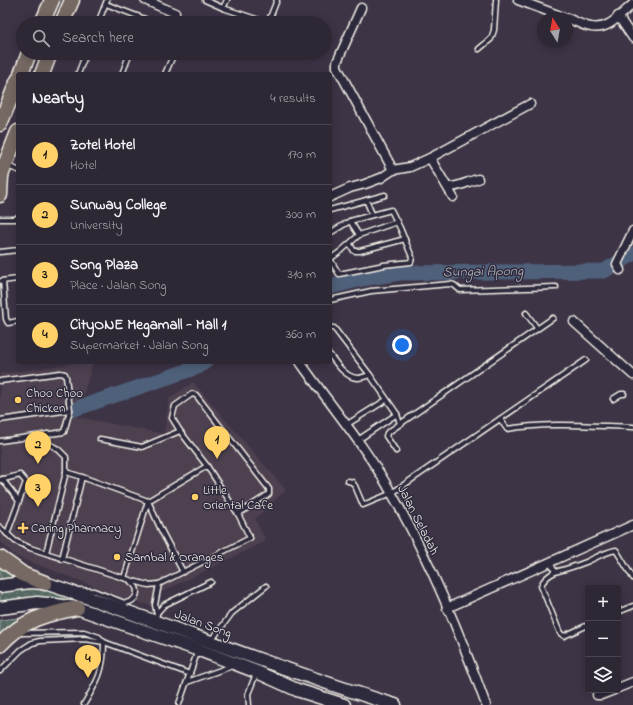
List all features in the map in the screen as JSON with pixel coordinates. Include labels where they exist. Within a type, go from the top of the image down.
[{"type":"highway","points":[[45,16],[52,0]]},
{"type":"highway","points":[[65,16],[72,0]]},
{"type":"highway","points":[[22,72],[26,60]]},
{"type":"highway","points":[[43,72],[47,60]]},
{"type":"highway","points":[[0,124],[16,85]]},
{"type":"highway","points":[[0,195],[2,173],[14,151]]},
{"type":"highway","points":[[0,558],[24,575],[45,583]]},
{"type":"highway","points":[[0,645],[23,625],[51,614],[77,608]]},
{"type":"main road","name":"Jalan Song","points":[[0,586],[30,582],[45,583],[65,589],[159,618],[211,641],[343,689],[395,705]]},
{"type":"main road","name":"Jalan Song","points":[[0,608],[37,603],[77,608],[199,650],[257,672],[297,690],[344,705]]},
{"type":"street","points":[[146,0],[175,13]]},
{"type":"street","points":[[518,0],[550,12]]},
{"type":"street","points":[[573,21],[590,27],[599,28],[607,26],[633,4]]},
{"type":"street","points":[[361,8],[337,62],[337,67],[393,170]]},
{"type":"street","points":[[618,16],[633,38]]},
{"type":"street","points":[[332,196],[350,188],[381,178],[393,170],[410,167],[430,158],[530,104]]},
{"type":"street","points":[[430,158],[453,197]]},
{"type":"street","points":[[448,187],[453,188],[478,179]]},
{"type":"street","points":[[618,267],[633,231]]},
{"type":"street","points":[[574,322],[633,375]]},
{"type":"street","name":"Jalan Seladah","points":[[301,364],[358,440],[392,493],[418,542],[471,664],[486,705]]},
{"type":"street","points":[[447,608],[633,525]]},
{"type":"street","points":[[621,687],[633,682]]},
{"type":"street","points":[[597,695],[606,693]]},
{"type":"lane","points":[[205,0],[223,8],[248,16]]},
{"type":"lane","points":[[223,8],[227,0]]},
{"type":"lane","points":[[271,16],[277,0]]},
{"type":"lane","points":[[479,49],[492,39],[496,0]]},
{"type":"lane","points":[[101,16],[107,2],[134,16]]},
{"type":"lane","points":[[79,72],[83,60]]},
{"type":"lane","points":[[123,72],[127,60]]},
{"type":"lane","points":[[166,72],[171,60]]},
{"type":"lane","points":[[2,173],[16,170]]},
{"type":"lane","points":[[332,209],[385,195]]},
{"type":"lane","points":[[366,200],[372,214]]},
{"type":"lane","points":[[332,232],[350,220],[391,210],[412,257],[411,262],[384,265],[339,274],[332,262]]},
{"type":"lane","points":[[0,219],[16,218]]},
{"type":"lane","points":[[350,220],[359,235]]},
{"type":"lane","points":[[332,258],[359,235],[397,222]]},
{"type":"lane","points":[[350,244],[354,251],[360,251],[405,239]]},
{"type":"lane","points":[[0,252],[16,250]]},
{"type":"lane","points":[[16,279],[1,281],[6,319],[8,323],[16,321]]},
{"type":"lane","points":[[332,300],[371,291],[450,284],[454,285],[460,290],[556,287]]},
{"type":"lane","points":[[526,313],[537,328]]},
{"type":"lane","points":[[396,451],[386,435],[553,318]]},
{"type":"lane","points":[[332,328],[334,328],[370,375],[397,414],[400,424]]},
{"type":"lane","points":[[332,358],[341,369],[349,375],[356,378],[370,375]]},
{"type":"lane","points":[[348,481],[352,482],[355,486],[363,505],[392,493],[586,360]]},
{"type":"lane","points":[[0,381],[60,373],[65,374],[70,410],[64,432],[0,441]]},
{"type":"lane","points":[[0,527],[15,541],[21,544],[62,559],[148,584],[159,584],[250,538],[238,514],[207,466],[172,418],[175,406],[192,394],[196,395],[269,489],[269,494],[238,514]]},
{"type":"lane","points":[[613,399],[621,394],[624,394]]},
{"type":"lane","points":[[346,425],[386,400]]},
{"type":"lane","points":[[0,420],[70,410]]},
{"type":"lane","points":[[358,440],[397,414]]},
{"type":"lane","points":[[500,419],[507,429],[530,425],[633,427]]},
{"type":"lane","points":[[100,439],[142,447],[180,431]]},
{"type":"lane","points":[[46,553],[66,472],[66,457],[58,449],[49,444],[47,434]]},
{"type":"lane","points":[[124,578],[148,501],[207,466]]},
{"type":"lane","points":[[66,472],[148,501],[183,572]]},
{"type":"lane","points":[[7,534],[26,482],[20,475],[1,480],[19,501]]},
{"type":"lane","points":[[62,559],[82,477]]},
{"type":"lane","points":[[585,626],[564,636],[560,633],[541,586],[549,575],[573,567],[608,551],[616,550],[633,578]]},
{"type":"lane","points":[[549,562],[555,572]]},
{"type":"lane","points":[[65,589],[94,591],[125,603],[130,602],[138,592],[136,585],[130,580]]},
{"type":"lane","points":[[159,618],[164,605],[211,582]]},
{"type":"lane","points":[[159,584],[155,605],[159,618]]},
{"type":"lane","points":[[211,641],[232,613],[266,586]]},
{"type":"lane","points":[[621,611],[633,606]]},
{"type":"lane","points":[[12,634],[84,632],[99,637],[104,642],[101,672],[84,704]]},
{"type":"lane","points":[[0,671],[21,650],[32,643],[40,641],[85,639],[104,642],[190,674]]},
{"type":"lane","points":[[179,704],[199,650]]},
{"type":"lane","points":[[187,682],[236,664]]},
{"type":"lane","points":[[249,705],[248,694],[257,672]]},
{"type":"shaded area","points":[[70,364],[92,364],[77,417],[164,434],[169,399],[193,382],[286,490],[255,519],[266,541],[160,593],[158,608],[122,597],[15,556],[0,541],[0,374]]},
{"type":"green space","points":[[0,564],[17,578],[0,579]]},
{"type":"green space","points":[[42,587],[91,605],[51,597],[0,603],[0,592]]},
{"type":"green space","points":[[19,618],[0,637],[0,620]]},
{"type":"waterway","name":"Sungai Apong","points":[[332,286],[362,279],[400,273],[604,271],[633,254]]},
{"type":"waterway","name":"Sungai Apong","points":[[75,409],[198,367],[202,364]]},
{"type":"place","name":"Choo Choo Chicken","points":[[18,400]]},
{"type":"place","name":"Zotel Hotel","points":[[217,459]]},
{"type":"place","name":"Sunway College","points":[[38,464]]},
{"type":"place","name":"Little Oriental Cafe","points":[[195,497]]},
{"type":"place","name":"Song Plaza","points":[[38,507]]},
{"type":"place","name":"Caring Pharmacy","points":[[23,528]]},
{"type":"place","name":"Sambal & Oranges","points":[[117,557]]},
{"type":"place","name":"CityONE Megamall - Mall 1","points":[[88,678]]}]
